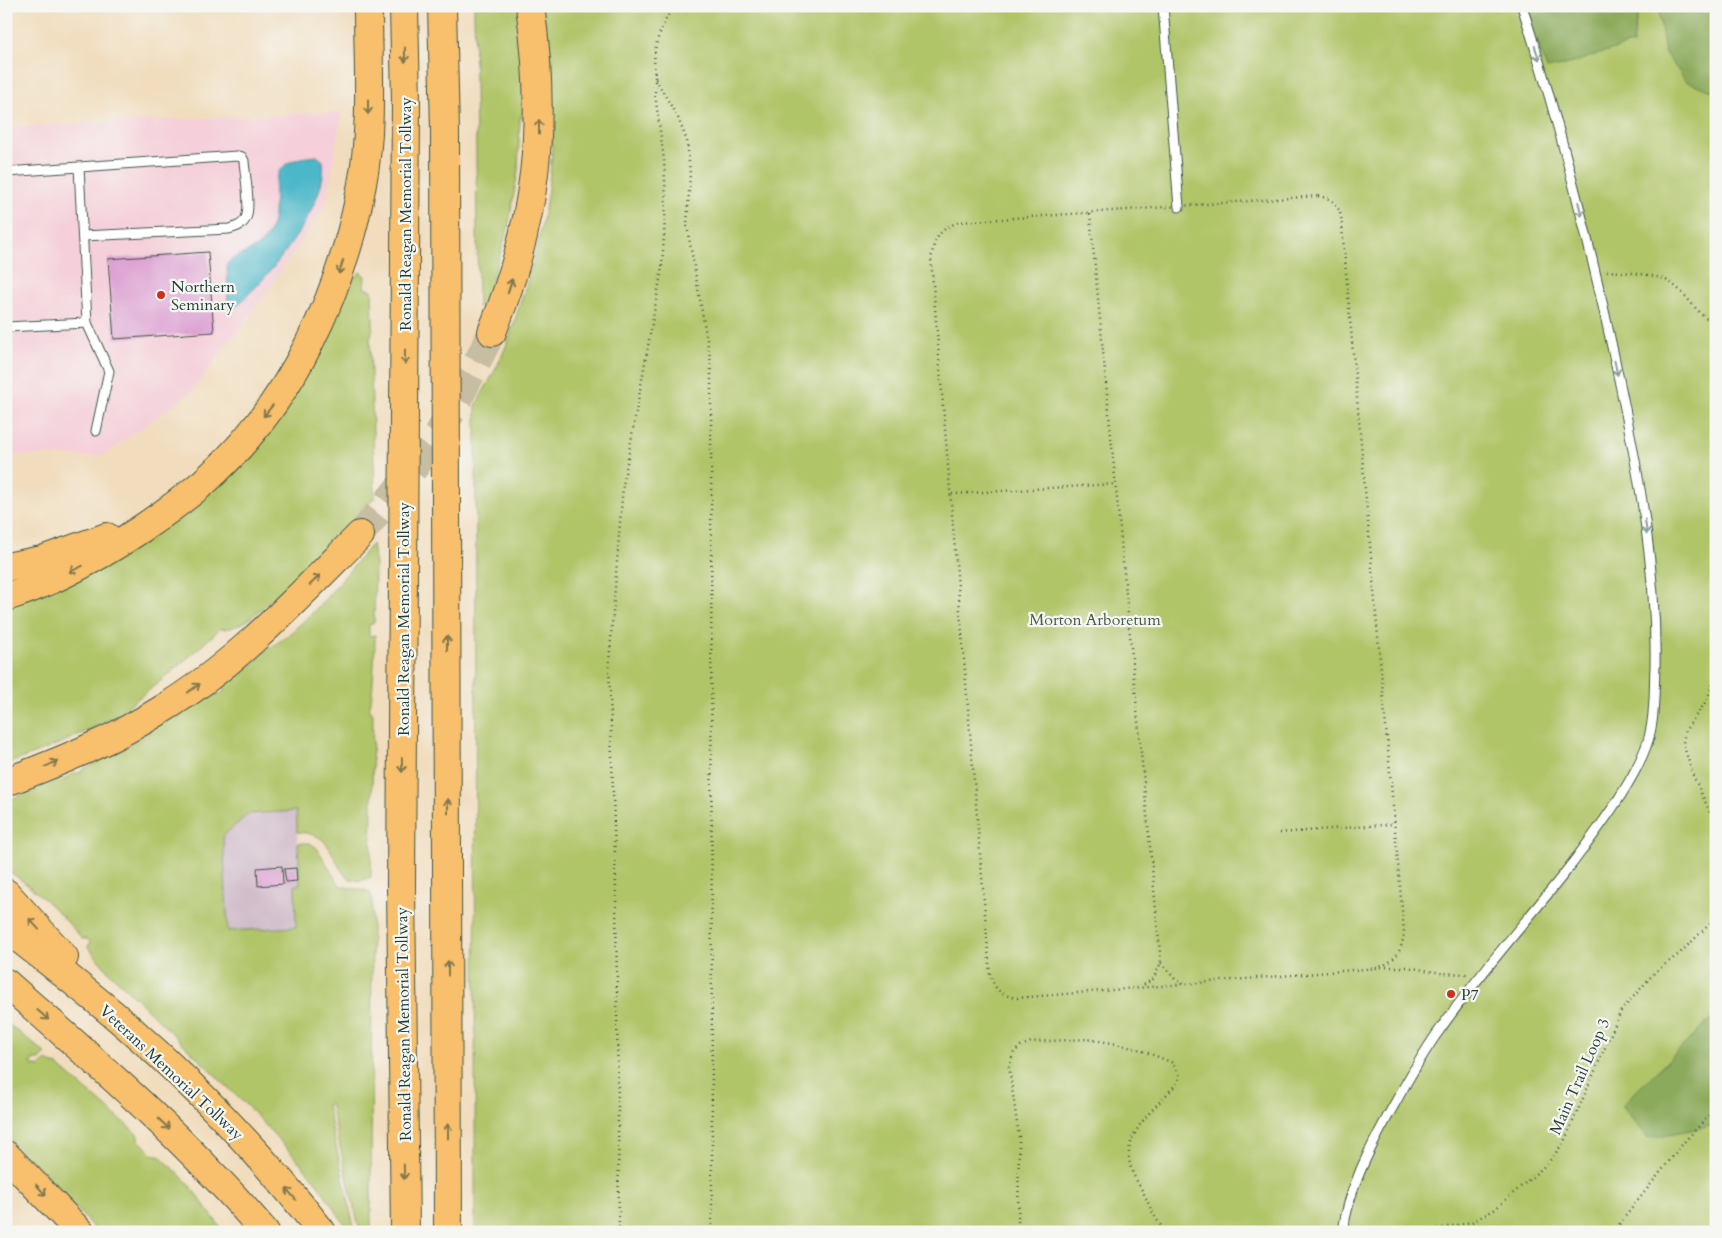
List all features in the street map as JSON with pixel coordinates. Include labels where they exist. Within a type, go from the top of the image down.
[{"type":"highway","points":[[6,597],[82,567],[162,515],[210,476],[240,445],[278,398],[309,345],[332,292],[349,242],[362,182],[368,120],[368,6]]},
{"type":"highway","name":"Ronald Reagan Memorial Tollway","points":[[404,6],[406,102],[401,886],[405,1232]]},
{"type":"highway","points":[[442,6],[446,131],[448,1232]]},
{"type":"highway","points":[[492,332],[518,260],[535,184],[539,138],[539,92],[536,46],[530,6]]},
{"type":"highway","points":[[6,567],[42,560],[82,547],[162,515]]},
{"type":"highway","points":[[6,782],[134,727],[189,692],[218,671],[270,626],[360,535]]},
{"type":"highway","points":[[6,893],[126,1025]]},
{"type":"highway","name":"Veterans Memorial Tollway","points":[[6,928],[126,1025],[186,1081],[247,1142],[322,1232]]},
{"type":"highway","points":[[6,983],[160,1120],[212,1172],[265,1232]]},
{"type":"highway","points":[[6,1156],[80,1232]]},
{"type":"lane","points":[[1163,6],[1178,207]]},
{"type":"lane","points":[[1344,1232],[1345,1216],[1360,1172],[1380,1130],[1440,1028],[1573,862],[1609,811],[1645,751],[1651,729],[1656,643],[1650,550],[1640,486],[1596,271],[1563,142],[1522,6]]},
{"type":"lane","points":[[6,172],[237,156],[242,157],[244,161],[247,192],[246,217],[242,223],[229,229],[83,236]]},
{"type":"lane","points":[[79,167],[87,323],[110,371],[96,431]]},
{"type":"lane","points":[[6,327],[87,323]]},
{"type":"path","points":[[619,1232],[616,889],[609,663],[623,485],[662,268],[666,202],[664,160],[655,94],[653,58],[656,36],[673,6]]},
{"type":"path","points":[[655,78],[678,118],[687,141],[690,173],[687,226],[711,363],[712,1232]]},
{"type":"path","points":[[1377,968],[1390,963],[1402,945],[1404,932],[1341,216],[1338,207],[1327,197],[1318,196],[960,222],[947,226],[938,234],[933,246],[931,260],[952,494],[990,974],[994,987],[1006,996],[1017,998],[1377,968],[1413,967],[1463,975],[1485,971]]},
{"type":"path","points":[[1090,214],[1161,964],[1153,978],[1141,988]]},
{"type":"path","points":[[1596,271],[1650,276],[1670,282],[1707,320],[1716,325]]},
{"type":"path","points":[[952,494],[1115,484]]},
{"type":"path","points":[[1716,676],[1707,700],[1685,731],[1682,743],[1706,808],[1716,826]]},
{"type":"path","points":[[1280,833],[1394,824]]},
{"type":"path","name":"Main Trail Loop 3","points":[[1422,1232],[1472,1222],[1494,1210],[1548,1163],[1564,1142],[1621,1011],[1655,972],[1679,954],[1716,918]]},
{"type":"path","points":[[1161,964],[1175,979],[1186,984]]},
{"type":"path","points":[[1018,1232],[1019,1137],[1009,1075],[1010,1059],[1021,1046],[1031,1042],[1087,1039],[1141,1050],[1166,1058],[1178,1068],[1180,1076],[1177,1083],[1140,1126],[1130,1144],[1128,1156],[1130,1165],[1145,1197],[1160,1226],[1167,1232]]},
{"type":"path","points":[[1613,1232],[1685,1141],[1716,1108]]},
{"type":"shaded area","points":[[342,112],[326,204],[266,293],[191,392],[103,456],[6,455],[6,127]]},
{"type":"shaded area","points":[[296,811],[300,885],[295,885],[296,927],[228,931],[223,836],[248,814]]},
{"type":"green space","points":[[474,6],[520,6],[528,46],[525,120],[520,116],[518,171],[508,228],[486,301],[478,307]]},
{"type":"green space","name":"Morton Arboretum","points":[[542,6],[1716,6],[1716,1232],[475,1232],[476,405],[498,364],[512,330],[532,263],[548,191],[552,155],[552,82]]},
{"type":"green space","points":[[1526,6],[1641,6],[1635,27],[1633,44],[1547,69]]},
{"type":"green space","points":[[1658,6],[1716,6],[1716,85],[1712,91],[1686,81],[1665,53]]},
{"type":"green space","points":[[360,272],[365,276],[364,288],[372,290],[373,326],[370,341],[375,497],[365,508],[362,507],[360,509],[363,512],[316,561],[247,621],[231,628],[220,629],[142,696],[114,716],[62,743],[6,764],[6,603],[187,505],[348,285]]},
{"type":"green space","points":[[372,544],[375,565],[374,623],[369,625],[369,636],[375,635],[373,686],[369,708],[373,714],[371,877],[353,880],[346,876],[324,841],[315,835],[297,832],[296,811],[248,814],[223,836],[228,931],[296,927],[295,885],[300,884],[298,843],[310,843],[317,848],[340,886],[369,891],[372,898],[371,1232],[360,1232],[330,1104],[327,1105],[355,1232],[350,1232],[315,1180],[248,1107],[107,970],[88,947],[90,942],[87,939],[82,939],[47,901],[6,869],[6,801],[59,780],[61,782],[73,773],[80,773],[82,770],[116,753],[192,705],[200,705],[211,693],[218,695],[224,692],[223,687],[260,658],[258,655],[291,632],[320,605]]},
{"type":"green space","points":[[1716,1014],[1716,1125],[1648,1138],[1622,1105]]},
{"type":"green space","points":[[6,1022],[46,1054],[40,1060],[32,1060],[32,1065],[39,1067],[47,1060],[56,1064],[138,1135],[138,1139],[153,1155],[159,1155],[187,1182],[224,1232],[97,1232],[48,1176],[6,1137]]},
{"type":"water","points":[[317,156],[323,161],[323,177],[318,195],[309,214],[273,268],[240,304],[228,310],[227,264],[257,246],[267,236],[272,223],[275,185],[278,174],[285,166],[297,159]]},
{"type":"building","name":"Northern Seminary","points":[[208,252],[214,332],[114,339],[108,259]]},
{"type":"building","points":[[282,866],[283,884],[258,886],[257,868]]},
{"type":"building","points":[[296,868],[297,881],[286,882],[284,869]]},
{"type":"tunnel","points":[[360,535],[416,466],[454,409],[492,332]]},
{"type":"place","name":"Northern Seminary","points":[[161,295]]},
{"type":"place","name":"P7","points":[[1451,994]]}]
